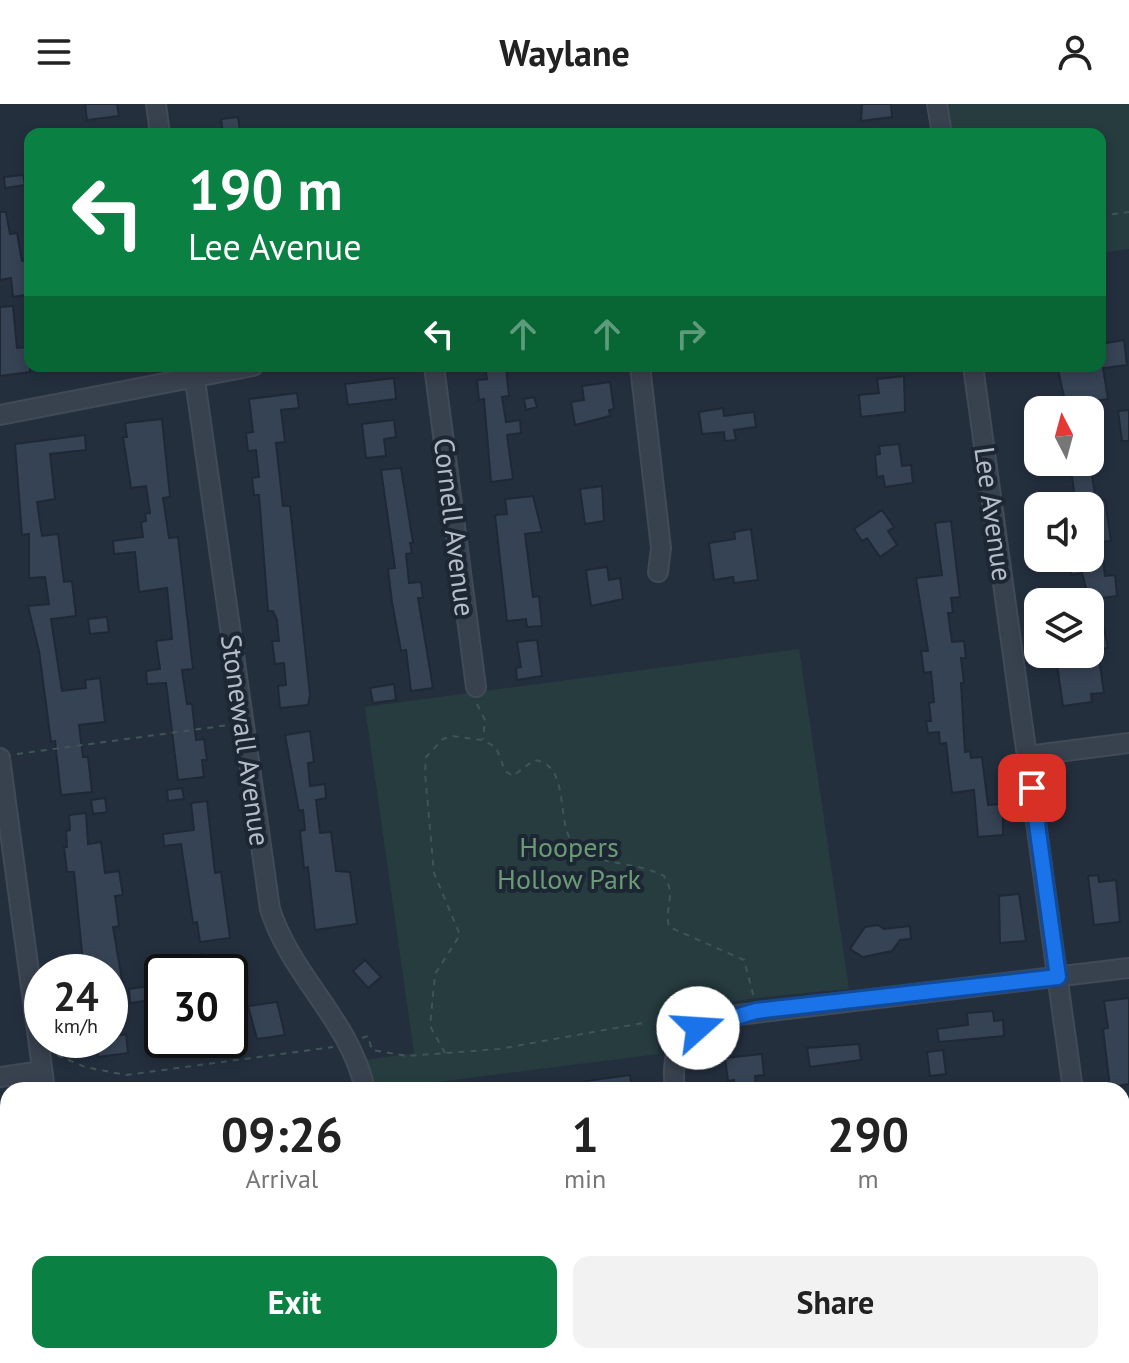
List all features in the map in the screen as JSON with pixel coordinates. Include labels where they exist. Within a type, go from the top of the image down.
[{"type":"street","points":[[156,104],[159,128]]},
{"type":"street","points":[[937,104],[941,128]]},
{"type":"street","points":[[0,415],[194,372]]},
{"type":"street","name":"Stonewall Avenue","points":[[194,372],[267,894],[278,933],[293,963],[353,1050],[363,1082]]},
{"type":"street","name":"Cornell Avenue","points":[[435,372],[476,687]]},
{"type":"street","points":[[641,372],[661,548],[658,572]]},
{"type":"street","name":"Lee Avenue","points":[[974,372],[1072,1082]]},
{"type":"street","points":[[1027,756],[1129,743]]},
{"type":"street","points":[[0,1077],[44,1081],[8,756]]},
{"type":"street","points":[[675,1082],[675,1053],[688,1035],[712,1022],[756,1011],[1129,968]]},
{"type":"path","points":[[1106,215],[1129,212]]},
{"type":"path","points":[[476,687],[476,700],[485,720],[482,740]]},
{"type":"path","points":[[8,756],[243,723]]},
{"type":"path","points":[[445,1053],[430,1026],[435,974],[460,935],[434,873],[425,764],[430,751],[443,739],[461,736],[482,740],[496,747],[508,775],[519,774],[534,760],[555,771],[568,836],[581,852],[596,859],[628,862],[664,876],[672,892],[667,914],[669,927],[744,960],[756,1011]]},
{"type":"green space","points":[[944,104],[1129,104],[1129,249],[1106,252],[1106,128],[947,128]]},
{"type":"green space","name":"Hoopers Hollow Park","points":[[799,649],[849,989],[715,1004],[667,1017],[655,1026],[659,1054],[437,1082],[372,1082],[365,1060],[414,1053],[365,707]]},
{"type":"building","points":[[85,104],[117,104],[119,116],[87,120]]},
{"type":"building","points":[[862,104],[891,104],[892,117],[861,121]]},
{"type":"building","points":[[238,117],[240,128],[222,128],[221,119]]},
{"type":"building","points":[[23,175],[24,185],[5,188],[4,177]]},
{"type":"building","points":[[0,212],[6,212],[10,234],[17,233],[24,261],[24,295],[13,297],[11,278],[0,280]]},
{"type":"building","points":[[13,306],[17,348],[24,347],[24,372],[30,372],[0,376],[0,307]]},
{"type":"building","points":[[1124,340],[1127,365],[1106,368],[1106,343]]},
{"type":"building","points":[[486,372],[507,372],[509,396],[502,397],[506,422],[520,420],[521,433],[507,435],[513,479],[491,482],[484,399],[479,400],[477,380],[487,379]]},
{"type":"building","points":[[1058,372],[1104,372],[1108,399],[1104,400],[1104,396],[1064,396]]},
{"type":"building","points":[[904,376],[905,412],[861,417],[859,395],[879,393],[877,379]]},
{"type":"building","points":[[394,378],[396,399],[348,405],[345,384]]},
{"type":"building","points":[[610,382],[614,409],[609,410],[610,416],[575,425],[571,402],[584,400],[582,386]]},
{"type":"building","points":[[297,393],[299,408],[281,410],[285,442],[276,443],[283,506],[290,506],[310,695],[308,705],[280,708],[278,686],[286,685],[284,663],[275,664],[272,641],[279,641],[277,620],[273,611],[268,611],[259,495],[254,495],[252,478],[259,477],[256,450],[248,451],[246,433],[253,432],[249,399]]},
{"type":"building","points":[[534,397],[537,407],[526,410],[524,399]]},
{"type":"building","points":[[723,408],[724,416],[754,412],[756,427],[734,430],[736,440],[725,441],[724,432],[702,434],[699,412]]},
{"type":"building","points":[[1129,410],[1129,441],[1122,441],[1118,411]]},
{"type":"building","points":[[162,419],[170,497],[163,498],[169,538],[178,537],[193,669],[182,670],[187,704],[192,704],[196,740],[204,739],[207,760],[202,760],[204,777],[178,780],[166,683],[147,684],[146,671],[160,669],[156,641],[172,639],[167,588],[139,592],[135,552],[114,554],[113,541],[143,537],[141,522],[146,521],[145,514],[150,513],[146,486],[131,488],[123,437],[127,437],[125,423]]},
{"type":"building","points":[[394,420],[396,437],[384,439],[386,456],[366,458],[362,424]]},
{"type":"building","points":[[85,435],[86,450],[50,454],[55,499],[37,502],[42,536],[58,534],[64,582],[72,581],[76,616],[51,619],[62,691],[86,688],[85,680],[100,678],[105,722],[79,725],[83,757],[88,757],[92,792],[61,795],[55,741],[51,742],[39,651],[28,606],[49,604],[45,577],[29,578],[29,534],[22,535],[15,444]]},
{"type":"building","points":[[899,444],[902,466],[911,465],[913,483],[885,487],[883,476],[877,477],[875,455],[880,454],[879,446]]},
{"type":"building","points":[[401,468],[413,543],[410,543],[412,553],[406,554],[409,583],[421,582],[423,598],[418,598],[433,688],[411,691],[406,650],[401,651],[392,602],[388,569],[395,568],[381,470]]},
{"type":"building","points":[[1072,476],[1092,476],[1095,492],[1074,492]]},
{"type":"building","points":[[602,486],[604,521],[585,524],[580,489]]},
{"type":"building","points":[[533,496],[542,532],[525,534],[533,597],[539,596],[542,626],[527,627],[526,619],[507,621],[495,515],[507,514],[505,499]]},
{"type":"building","points":[[1104,500],[1105,500],[1111,541],[1104,542]]},
{"type":"building","points":[[882,510],[894,527],[888,531],[897,545],[880,557],[867,538],[862,541],[854,529]]},
{"type":"building","points":[[951,521],[960,597],[951,598],[953,613],[948,613],[952,642],[964,641],[966,658],[961,658],[964,683],[961,683],[965,752],[970,751],[971,758],[982,757],[988,805],[1003,804],[1003,835],[978,837],[974,790],[952,793],[946,743],[940,744],[939,732],[928,733],[926,721],[931,721],[929,703],[934,702],[931,672],[924,673],[921,651],[928,651],[916,578],[942,575],[935,523]]},
{"type":"building","points":[[751,529],[758,580],[734,583],[733,577],[714,580],[709,543],[735,539],[734,532]]},
{"type":"building","points":[[607,567],[609,580],[620,578],[623,599],[591,606],[586,570]]},
{"type":"building","points":[[1104,568],[1105,576],[1115,575],[1117,596],[1104,598],[1104,588],[1086,588],[1082,573],[1071,575],[1071,572],[1104,572]]},
{"type":"building","points":[[107,617],[109,632],[90,634],[88,619]]},
{"type":"building","points":[[537,640],[542,676],[517,680],[516,668],[521,667],[517,642]]},
{"type":"building","points":[[1057,668],[1100,668],[1104,693],[1091,694],[1092,702],[1063,706]]},
{"type":"building","points":[[394,684],[396,700],[373,703],[370,688]]},
{"type":"building","points":[[310,731],[314,762],[308,763],[310,786],[325,784],[326,798],[316,800],[320,833],[331,832],[336,871],[350,872],[357,924],[315,930],[308,867],[304,868],[300,831],[305,830],[303,810],[299,811],[285,735]]},
{"type":"building","points":[[182,788],[184,799],[168,801],[167,790]]},
{"type":"building","points":[[105,798],[107,812],[93,814],[91,800]]},
{"type":"building","points":[[207,801],[215,873],[221,872],[230,938],[200,942],[197,922],[193,923],[181,844],[164,846],[163,834],[194,830],[191,803]]},
{"type":"building","points":[[86,813],[88,844],[101,842],[105,873],[119,871],[123,895],[115,896],[119,926],[113,927],[118,954],[82,954],[74,872],[67,872],[64,847],[67,847],[66,831],[70,830],[69,815]]},
{"type":"building","points":[[1098,875],[1099,882],[1116,880],[1120,922],[1094,925],[1088,876]]},
{"type":"building","points":[[1019,894],[1026,941],[1000,943],[999,896]]},
{"type":"building","points":[[878,925],[884,929],[910,926],[911,939],[900,940],[892,951],[863,957],[850,949],[865,927]]},
{"type":"building","points":[[365,960],[381,977],[368,988],[353,971]]},
{"type":"building","points":[[144,987],[144,1001],[130,1003],[129,989]]},
{"type":"building","points":[[1129,998],[1129,1082],[1109,1082],[1103,1029],[1108,1028],[1104,1001]]},
{"type":"building","points":[[277,1002],[285,1035],[257,1039],[248,1006]]},
{"type":"building","points":[[993,1011],[994,1021],[1003,1020],[1004,1036],[939,1042],[937,1029],[968,1025],[967,1013]]},
{"type":"building","points":[[859,1044],[861,1060],[810,1067],[807,1048]]},
{"type":"building","points":[[943,1050],[946,1074],[930,1076],[927,1052]]},
{"type":"building","points":[[762,1054],[764,1075],[755,1076],[756,1082],[728,1081],[725,1058]]},
{"type":"building","points":[[630,1075],[631,1082],[586,1082]]},
{"type":"route","points":[[698,1028],[730,1016],[756,1011],[1058,977],[1032,788]]}]
